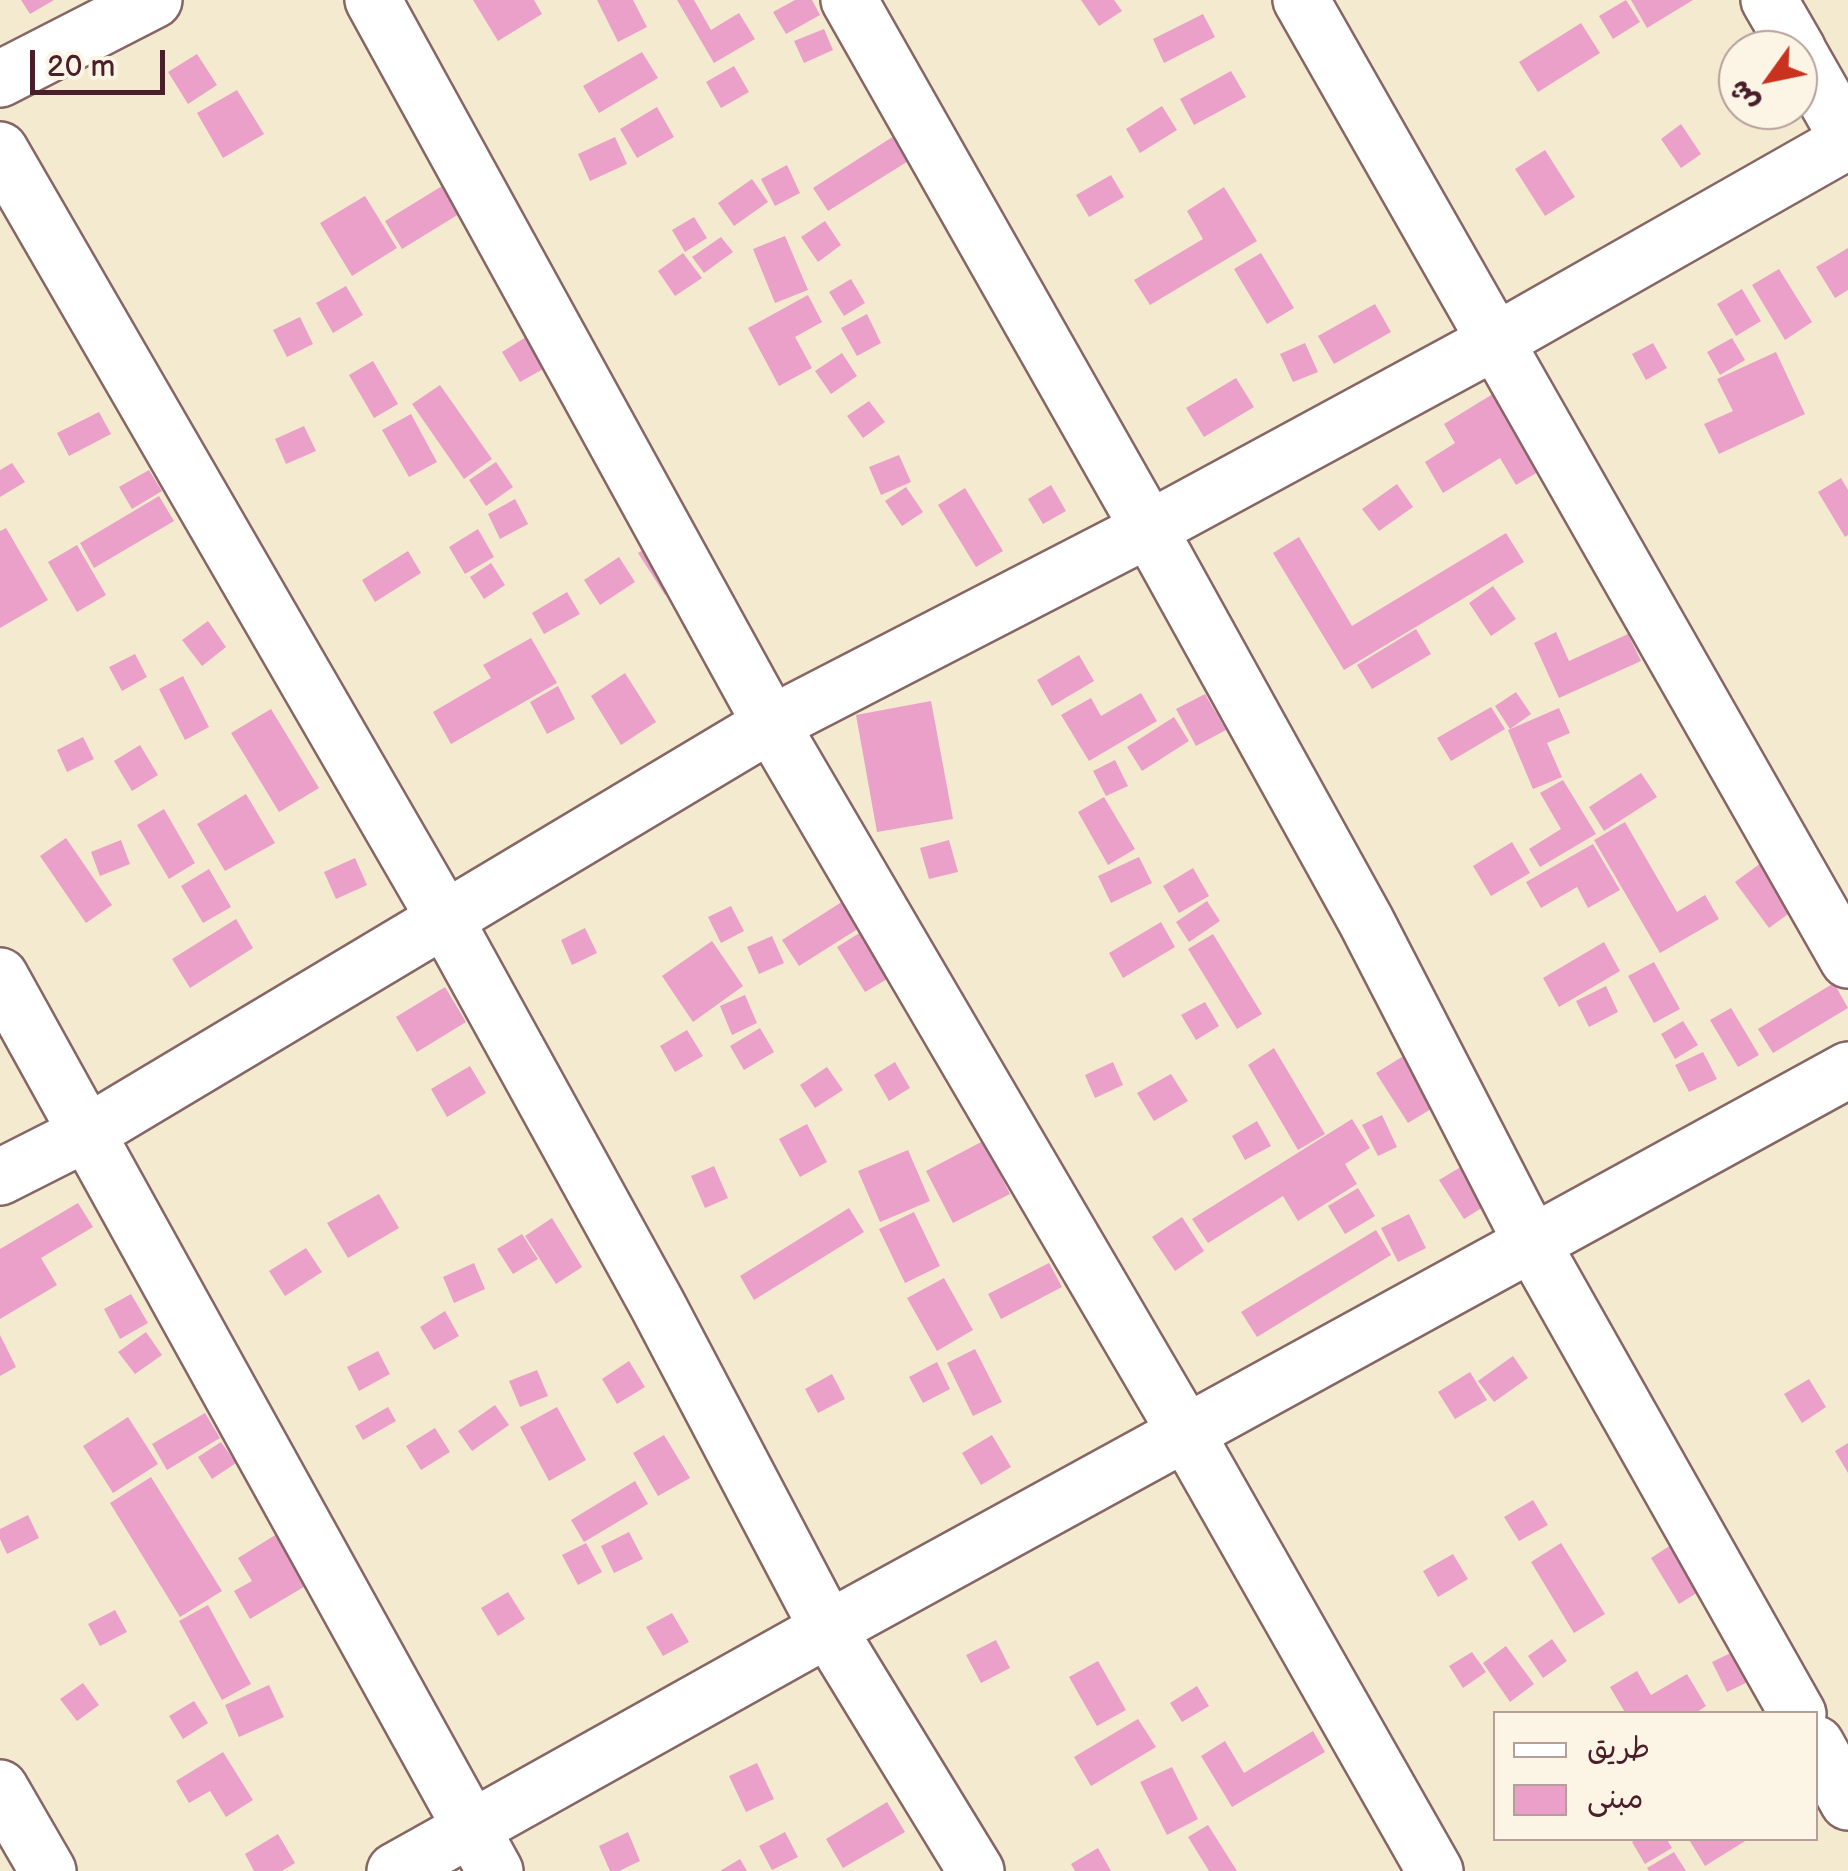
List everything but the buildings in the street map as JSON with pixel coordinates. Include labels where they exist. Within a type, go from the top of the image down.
[{"type":"street","points":[[0,79],[154,0]]},
{"type":"street","points":[[373,0],[772,724],[1186,1433],[1436,1871]]},
{"type":"street","points":[[849,0],[1150,529],[1366,921],[1532,1244],[1796,1711]]},
{"type":"street","points":[[1301,0],[1848,960]]},
{"type":"street","points":[[1770,0],[1787,30]]},
{"type":"street","points":[[0,1177],[88,1132],[772,724],[1150,529],[1496,341],[1848,140],[1818,86]]},
{"type":"street","points":[[0,150],[446,921],[828,1629],[976,1871]]},
{"type":"street","points":[[0,976],[483,1850]]},
{"type":"street","points":[[394,1871],[483,1850],[828,1629],[1848,1070]]},
{"type":"street","points":[[1818,1748],[1848,1802]]},
{"type":"street","points":[[0,1788],[48,1871]]}]
